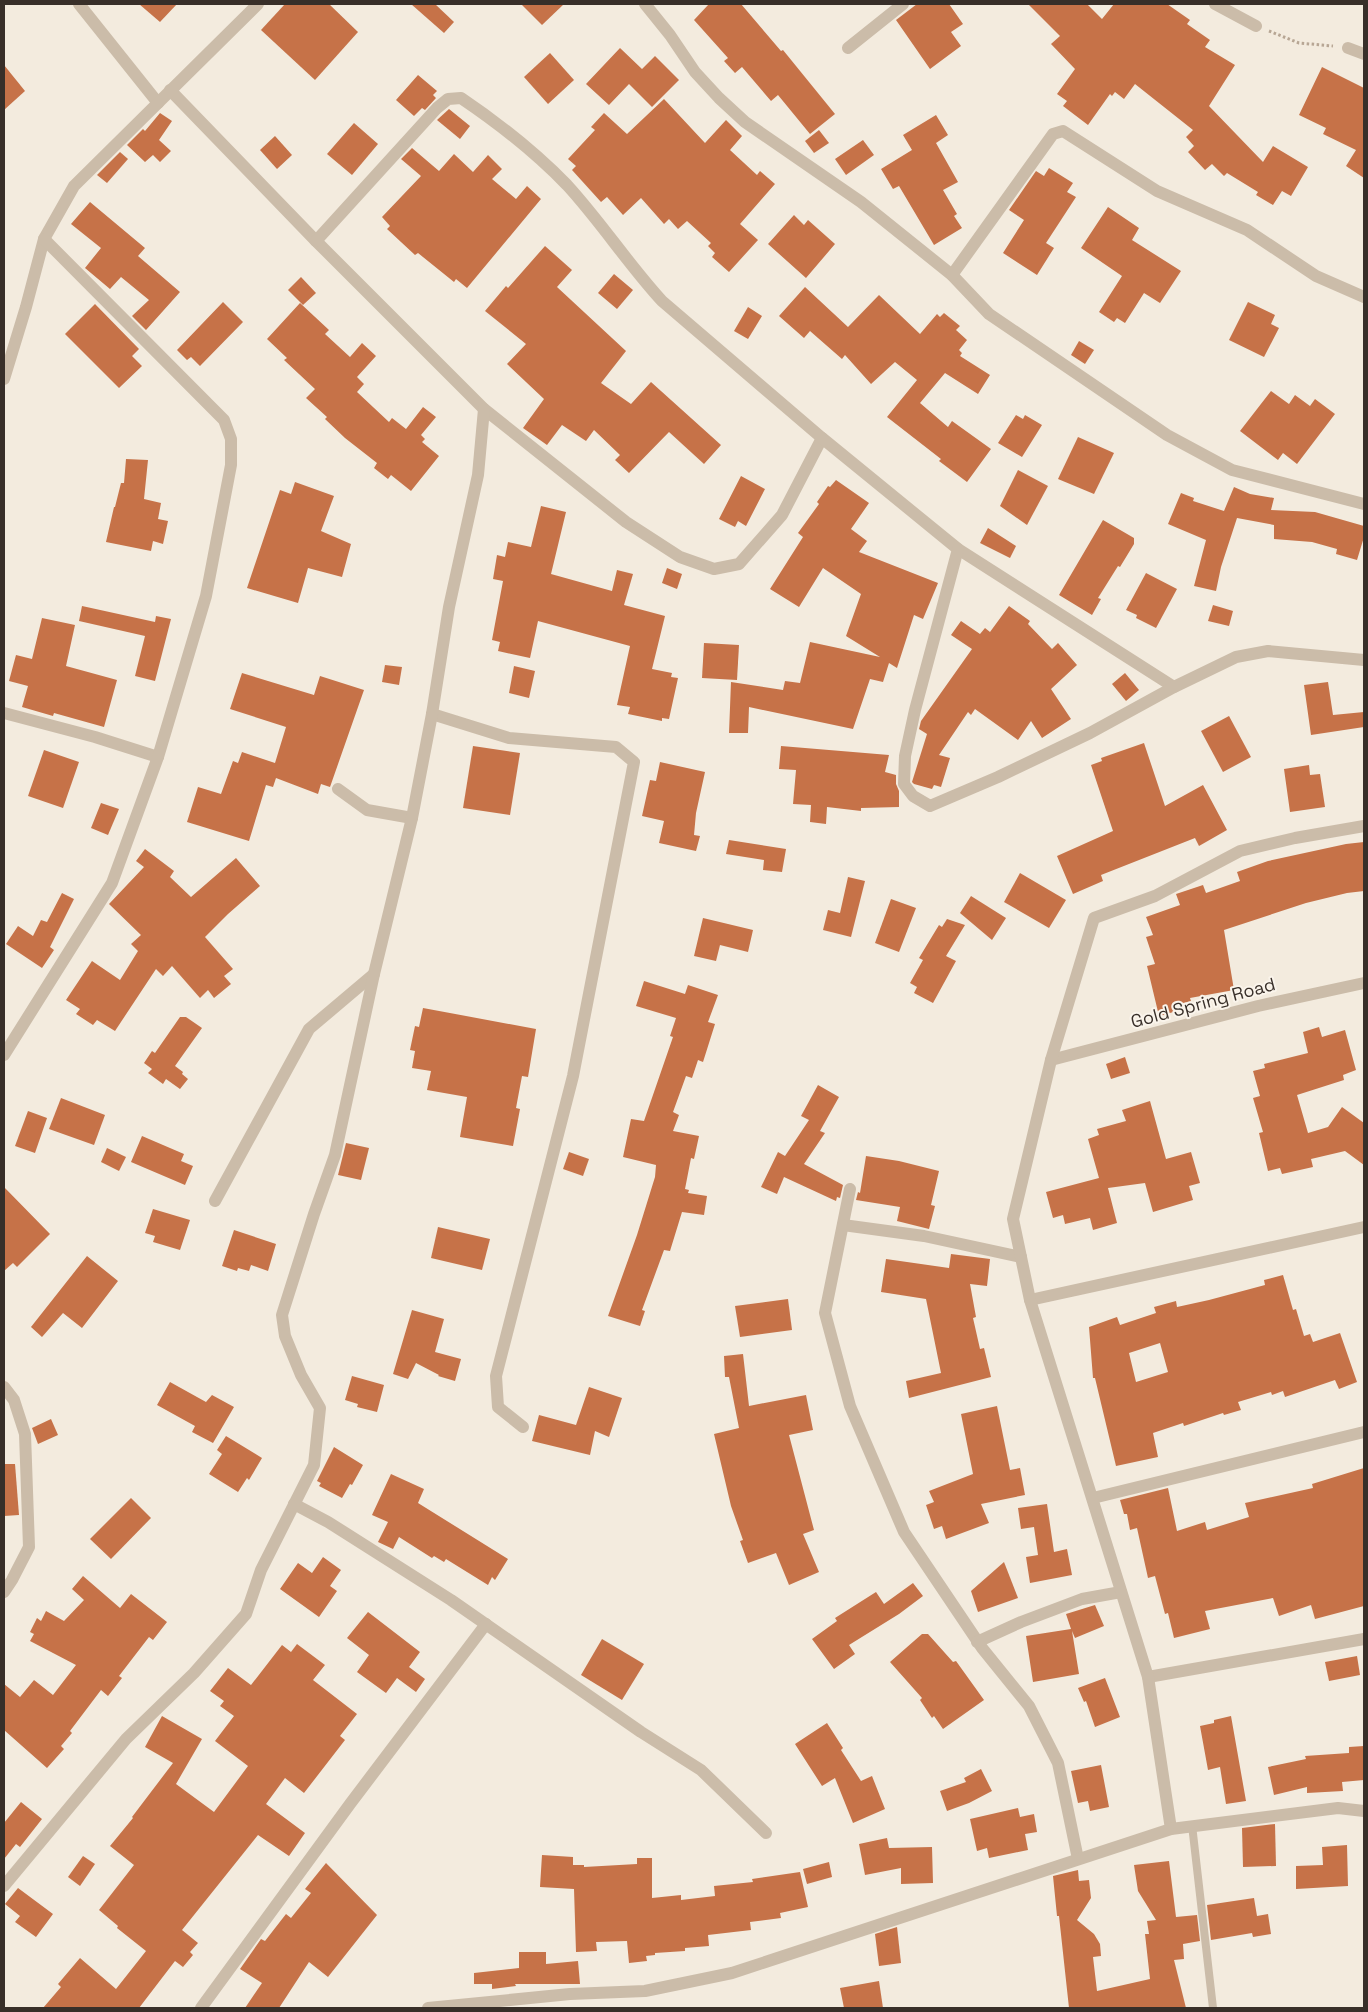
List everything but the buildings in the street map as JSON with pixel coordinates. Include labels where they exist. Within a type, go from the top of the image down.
[{"type":"street","points":[[79,4],[158,103]]},
{"type":"street","points":[[4,379],[44,239],[74,186],[258,4]]},
{"type":"street","points":[[644,4],[670,34],[695,72],[745,122],[861,202],[952,276],[989,314],[1167,435],[1232,470],[1364,504]]},
{"type":"street","points":[[848,48],[903,4]]},
{"type":"street","points":[[1215,4],[1256,26]]},
{"type":"street","points":[[1348,48],[1364,54]]},
{"type":"street","points":[[170,90],[316,241],[484,409],[626,522],[680,557],[714,568],[739,564],[782,515],[822,438]]},
{"type":"street","points":[[316,241],[437,108],[448,99],[461,98],[542,161],[567,185],[606,231],[638,275],[662,301],[822,438],[958,549],[1174,687]]},
{"type":"street","points":[[952,276],[1053,134],[1063,131],[1157,190],[1247,230],[1316,276],[1364,297]]},
{"type":"street","points":[[4,1056],[112,882],[158,757],[206,596],[231,465],[231,439],[224,420],[44,239]]},
{"type":"street","points":[[4,1886],[126,1739],[194,1673],[246,1614],[261,1570],[314,1465],[320,1408],[301,1375],[285,1336],[282,1315],[335,1154],[374,974],[412,818],[432,714],[449,607],[478,476],[484,409]]},
{"type":"street","points":[[958,549],[914,710],[905,756],[904,784],[913,796],[930,806],[998,777],[1090,733],[1174,687],[1236,657],[1268,652],[1364,660]]},
{"type":"street","points":[[4,713],[95,737],[158,757]]},
{"type":"street","points":[[432,714],[510,738],[616,747],[634,762],[573,1076],[496,1376],[498,1407],[523,1427]]},
{"type":"street","points":[[338,789],[367,810],[412,818]]},
{"type":"street","points":[[1171,1829],[1148,1677],[1030,1300],[1013,1219],[1051,1060],[1094,918],[1155,896],[1240,851],[1295,838],[1364,826]]},
{"type":"street","points":[[215,1201],[309,1029],[374,974]]},
{"type":"street","name":"Gold Spring Road","points":[[1051,1060],[1258,1006],[1364,983]]},
{"type":"street","points":[[850,1189],[825,1313],[850,1406],[904,1532],[978,1642],[1029,1706],[1058,1763],[1078,1859]]},
{"type":"street","points":[[843,1225],[924,1236],[1021,1257]]},
{"type":"street","points":[[1030,1300],[1364,1227]]},
{"type":"street","points":[[4,1387],[14,1400],[25,1434],[29,1547],[4,1592]]},
{"type":"street","points":[[1093,1498],[1364,1432]]},
{"type":"street","points":[[294,1504],[328,1522],[486,1624],[641,1732],[701,1770],[766,1833]]},
{"type":"street","points":[[978,1642],[1021,1622],[1082,1599],[1121,1592]]},
{"type":"street","points":[[201,2008],[350,1804],[486,1624]]},
{"type":"street","points":[[1148,1677],[1364,1639]]},
{"type":"street","points":[[428,2008],[570,1994],[645,1991],[732,1973],[1171,1829],[1338,1808],[1364,1812]]},
{"type":"lane","points":[[1192,1825],[1214,2008]]},
{"type":"path","points":[[1256,26],[1299,43],[1348,48]]}]
